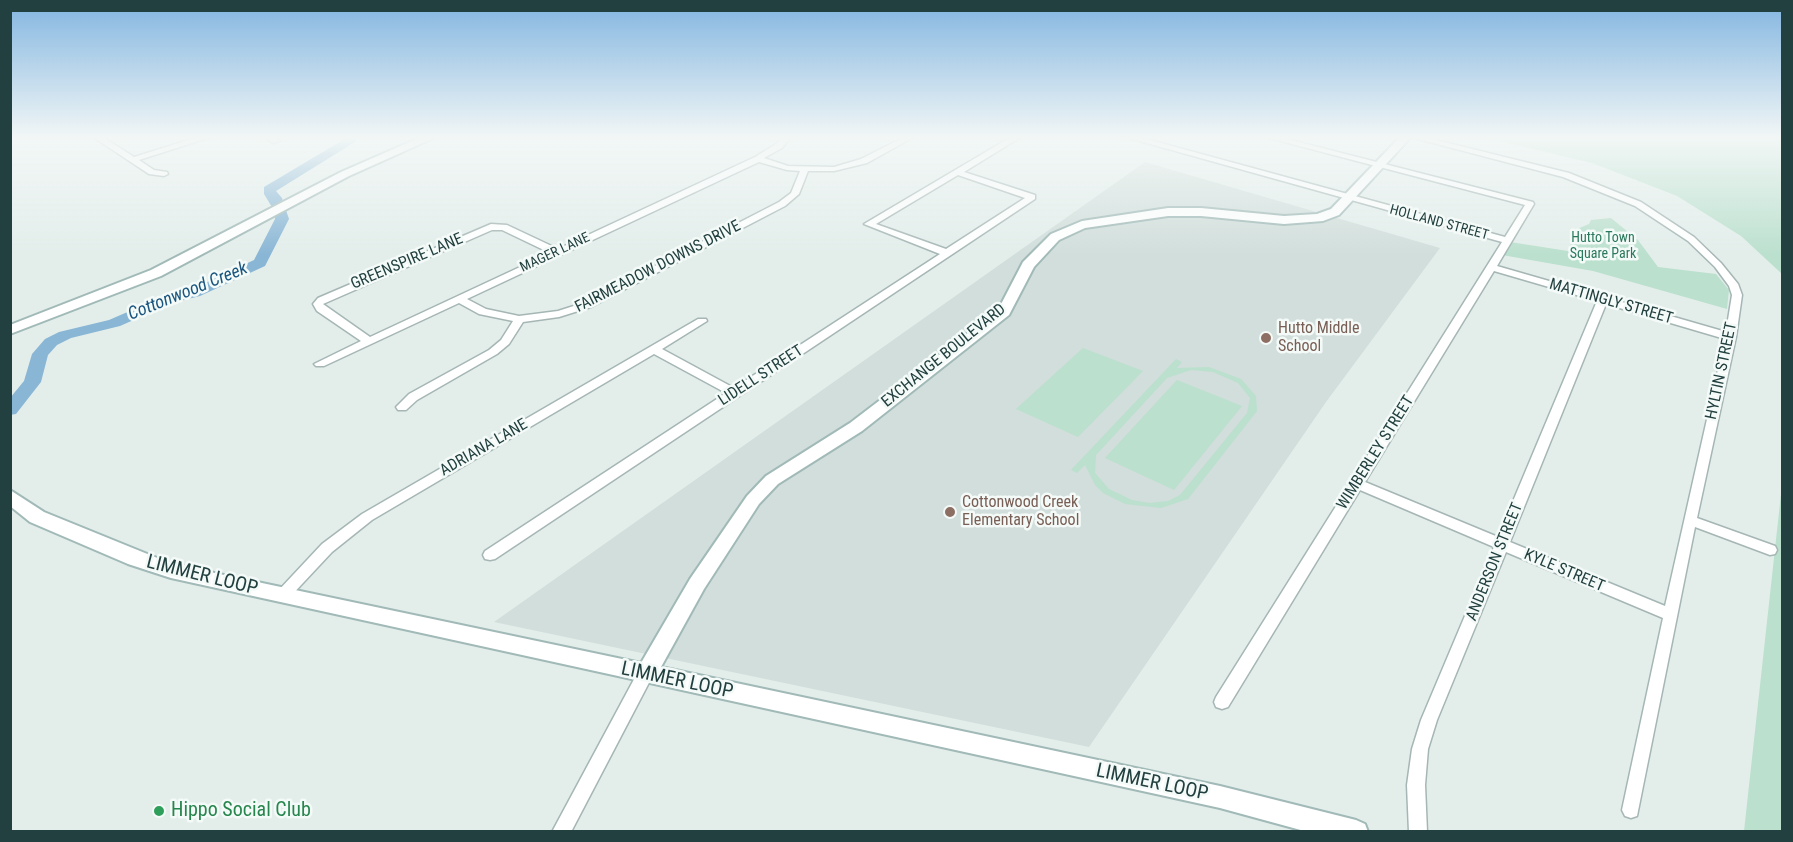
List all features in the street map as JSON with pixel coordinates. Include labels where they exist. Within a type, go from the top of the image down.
[{"type":"street","points":[[10,330],[124,287],[341,176]]},
{"type":"street","name":"MAGER LANE","points":[[320,364],[720,176]]},
{"type":"street","name":"FAIRMEADOW DOWNS DRIVE","points":[[458,298],[483,312],[519,319],[559,314],[586,305],[767,212],[795,194],[802,176]]},
{"type":"street","points":[[947,253],[869,224],[950,176]]},
{"type":"street","name":"LIDELL STREET","points":[[490,555],[1032,197],[970,176]]},
{"type":"street","name":"HOLLAND STREET","points":[[1271,176],[1507,241]]},
{"type":"street","name":"EXCHANGE BOULEVARD","points":[[645,675],[696,584],[753,500],[772,480],[792,465],[856,427],[1004,312],[1028,265],[1055,237],[1082,225],[1167,212],[1202,212],[1284,219],[1319,218],[1335,212],[1369,176]]},
{"type":"street","name":"WIMBERLEY STREET","points":[[1222,702],[1530,204],[1423,176]]},
{"type":"street","name":"HYLTIN STREET","points":[[1569,176],[1617,194],[1667,221],[1691,239],[1718,265],[1734,286],[1737,295],[1731,337],[1690,520],[1631,810]]},
{"type":"street","name":"GREENSPIRE LANE","points":[[369,341],[321,309],[318,304],[322,300],[491,227],[504,227],[556,252]]},
{"type":"street","name":"MATTINGLY STREET","points":[[1491,267],[1731,337]]},
{"type":"street","name":"ANDERSON STREET","points":[[1418,831],[1416,785],[1420,749],[1429,720],[1604,300]]},
{"type":"street","points":[[402,407],[413,397],[493,352],[505,342],[519,319]]},
{"type":"street","name":"ADRIANA LANE","points":[[283,595],[327,548],[367,517],[702,321]]},
{"type":"street","points":[[654,349],[734,393]]},
{"type":"street","name":"KYLE STREET","points":[[1357,484],[1671,615]]},
{"type":"street","name":"LIMMER LOOP","points":[[10,496],[37,517],[135,559],[171,571],[645,675],[1220,797],[1356,831]]},
{"type":"street","points":[[1690,520],[1770,550]]},
{"type":"street","points":[[561,831],[645,675]]},
{"type":"shaded area","name":"Cottonwood Creek Elementary School","points":[[1125,176],[1194,176],[1440,248],[1326,402],[1089,747],[494,622]]},
{"type":"green space","points":[[1626,176],[1782,176],[1782,274],[1741,236],[1677,196]]},
{"type":"green space","name":"Hutto Town Square Park","points":[[1611,218],[1638,240],[1658,267],[1716,274],[1729,290],[1727,309],[1593,271],[1502,255],[1510,242],[1568,251],[1577,229],[1589,224],[1591,220]]},
{"type":"green space","points":[[1083,348],[1143,371],[1078,437],[1016,409]]},
{"type":"green space","points":[[1176,359],[1182,362],[1177,368],[1209,367],[1241,379],[1256,396],[1257,411],[1188,499],[1161,508],[1125,504],[1103,493],[1095,485],[1085,465],[1077,473],[1071,470]],"holes":[[[1191,370],[1213,372],[1238,383],[1250,398],[1247,413],[1180,495],[1168,501],[1149,503],[1132,500],[1109,489],[1095,473],[1096,455],[1167,378]]]},
{"type":"green space","points":[[1177,380],[1242,406],[1174,490],[1105,458]]},
{"type":"green space","points":[[1782,485],[1782,831],[1744,831]]},
{"type":"waterway","name":"Cottonwood Creek","points":[[10,410],[32,382],[40,354],[51,342],[65,335],[114,323],[167,300],[195,293],[260,263],[282,219],[282,212],[275,202],[276,198],[270,194],[269,190],[292,176]]},
{"type":"place","name":"Hutto Middle School","points":[[1266,338]]},
{"type":"place","name":"Cottonwood Creek Elementary School","points":[[950,512]]},
{"type":"place","name":"Hippo Social Club","points":[[159,811]]}]
